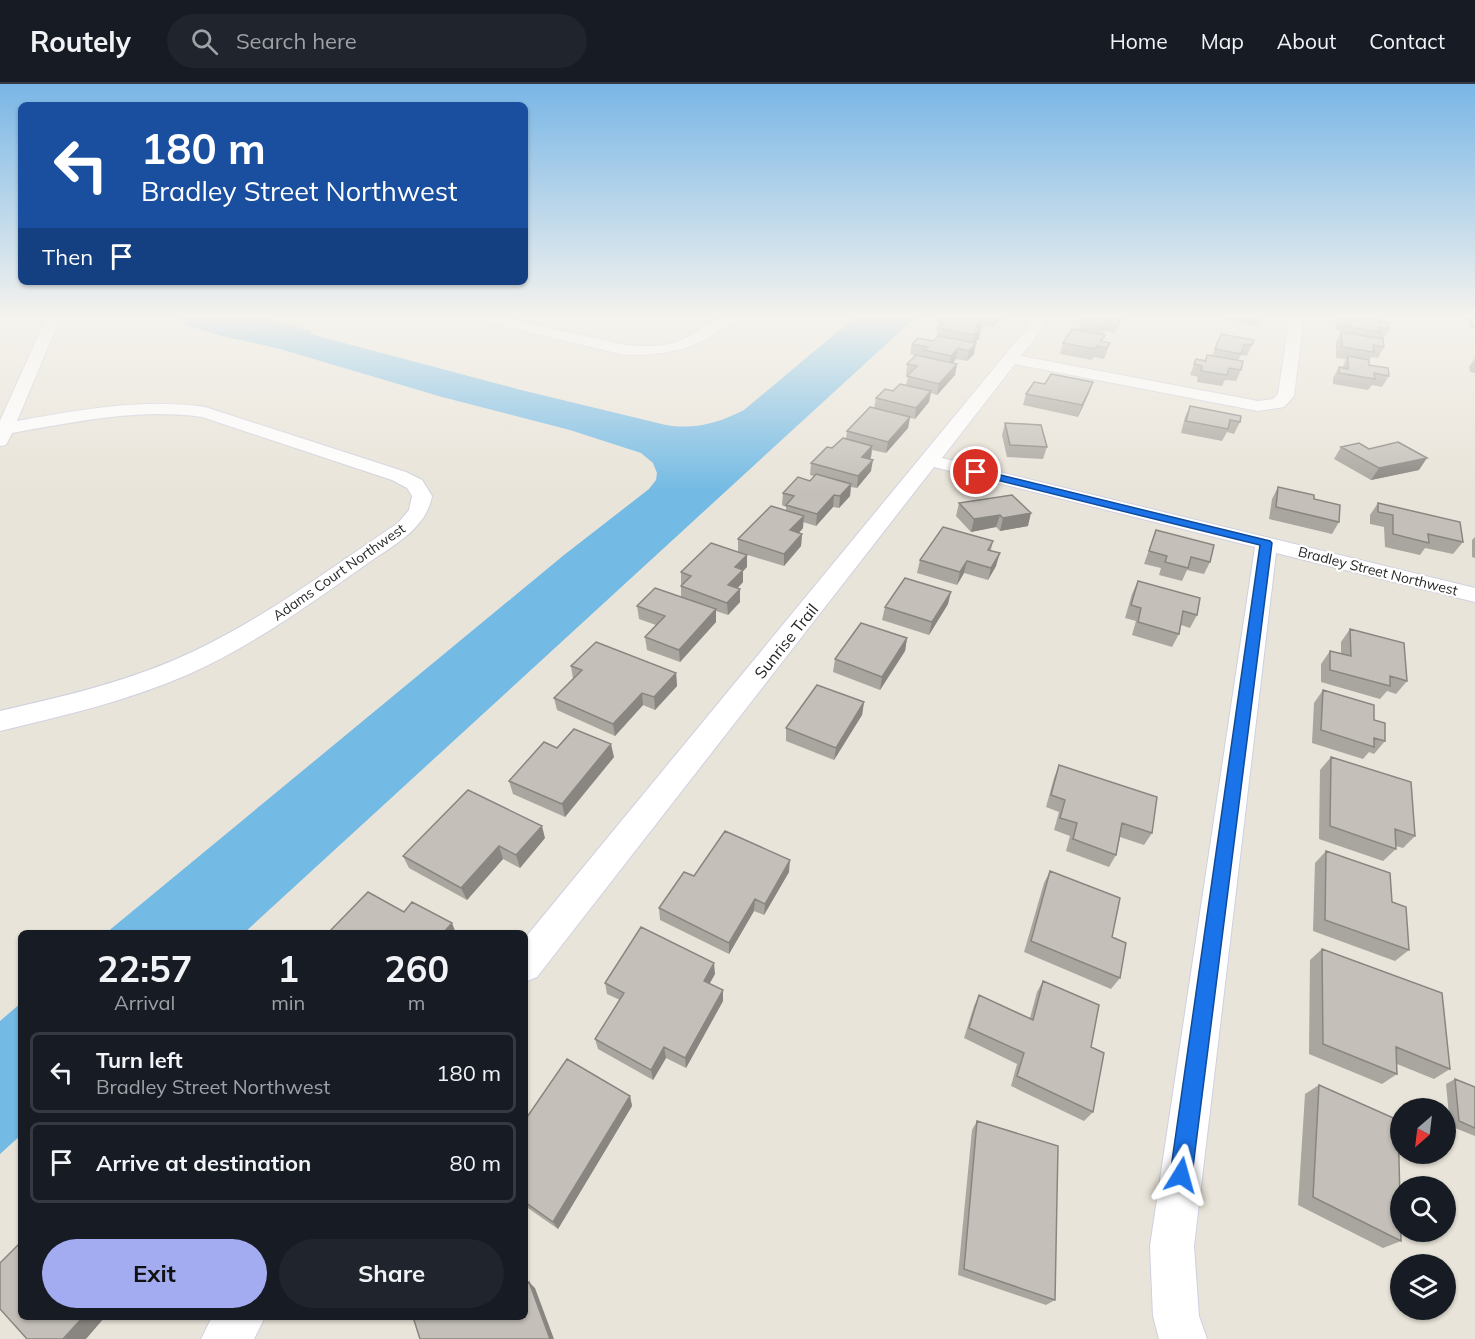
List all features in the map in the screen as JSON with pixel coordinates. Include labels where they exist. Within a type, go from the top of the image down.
[{"type":"street","points":[[3,435],[29,375]]},
{"type":"street","name":"Sunrise Trail","points":[[528,961],[999,375]]},
{"type":"street","points":[[1093,375],[1258,406],[1278,403],[1286,396],[1289,375]]},
{"type":"street","name":"Adams Court Northwest","points":[[0,722],[121,690],[170,672],[232,642],[405,527],[419,512],[422,496],[415,484],[399,476],[217,416],[187,409],[141,408],[3,435]]},
{"type":"street","name":"Bradley Street Northwest","points":[[931,460],[1475,595]]},
{"type":"street","points":[[1183,1339],[1176,1316],[1172,1246],[1266,543]]},
{"type":"street","points":[[225,1339],[240,1320]]},
{"type":"water","points":[[366,375],[463,375],[666,425],[686,427],[716,422],[744,410],[786,375],[853,375],[247,930],[110,930],[564,555],[649,489],[656,480],[657,473],[653,463],[641,453],[570,430]]},
{"type":"water","points":[[18,1006],[18,1138],[0,1154],[0,1021]]},
{"type":"building","points":[[908,375],[947,375],[939,384],[907,376]]},
{"type":"building","points":[[1051,375],[1093,382],[1082,405],[1026,394],[1034,382],[1045,384]]},
{"type":"building","points":[[1348,375],[1374,375],[1375,379]]},
{"type":"building","points":[[900,384],[931,391],[916,408],[876,398],[885,389],[893,391]]},
{"type":"building","points":[[1190,406],[1241,416],[1240,422],[1230,420],[1228,429],[1186,421]]},
{"type":"building","points":[[870,407],[910,417],[888,442],[847,431]]},
{"type":"building","points":[[1005,423],[1041,425],[1047,447],[1010,445]]},
{"type":"building","points":[[843,438],[872,446],[862,457],[873,460],[858,476],[811,463],[827,447],[832,448]]},
{"type":"building","points":[[1398,442],[1427,458],[1379,468],[1341,447],[1359,443],[1369,449]]},
{"type":"building","points":[[816,474],[851,484],[840,496],[834,495],[817,514],[786,505],[794,496],[783,493],[798,477],[810,481]]},
{"type":"building","points":[[1278,487],[1314,495],[1314,499],[1340,505],[1339,522],[1276,507]]},
{"type":"building","points":[[1012,495],[1031,513],[1003,518],[1000,515],[974,519],[959,503]]},
{"type":"building","points":[[1378,503],[1460,522],[1463,542],[1428,534],[1429,543],[1393,534],[1393,515],[1378,512]]},
{"type":"building","points":[[771,506],[804,516],[790,530],[802,534],[784,554],[738,539]]},
{"type":"building","points":[[943,527],[993,541],[988,550],[1000,553],[991,568],[967,561],[960,572],[920,560]]},
{"type":"building","points":[[1156,530],[1214,545],[1210,562],[1191,557],[1188,568],[1165,562],[1167,556],[1149,551]]},
{"type":"building","points":[[711,543],[747,555],[735,567],[743,570],[728,585],[740,589],[727,603],[681,586],[691,576],[681,572]]},
{"type":"building","points":[[905,578],[951,592],[932,622],[885,607]]},
{"type":"building","points":[[1138,581],[1200,598],[1197,615],[1183,611],[1179,634],[1138,622],[1141,608],[1131,605]]},
{"type":"building","points":[[655,588],[716,609],[679,650],[645,637],[665,616],[637,606]]},
{"type":"building","points":[[861,623],[907,638],[882,677],[835,659]]},
{"type":"building","points":[[1350,629],[1404,643],[1407,681],[1390,676],[1390,686],[1330,670],[1330,651],[1351,656]]},
{"type":"building","points":[[596,642],[676,673],[654,697],[642,693],[613,724],[554,698],[582,670],[571,666]]},
{"type":"building","points":[[817,685],[864,702],[836,748],[786,728]]},
{"type":"building","points":[[1323,690],[1374,705],[1374,720],[1385,723],[1385,741],[1374,738],[1374,747],[1321,730]]},
{"type":"building","points":[[574,729],[611,744],[562,804],[509,781],[544,742],[557,748]]},
{"type":"building","points":[[1331,757],[1411,782],[1415,836],[1395,829],[1396,849],[1330,826]]},
{"type":"building","points":[[1059,765],[1157,797],[1152,833],[1122,823],[1116,855],[1073,839],[1077,823],[1060,818],[1065,800],[1051,795]]},
{"type":"building","points":[[468,790],[542,826],[516,855],[499,846],[461,888],[403,856]]},
{"type":"building","points":[[725,831],[790,860],[765,904],[755,899],[729,943],[659,908],[684,872],[694,876]]},
{"type":"building","points":[[1326,851],[1390,873],[1392,902],[1406,907],[1409,950],[1325,920]]},
{"type":"building","points":[[1050,871],[1120,898],[1112,937],[1126,943],[1120,978],[1031,941]]},
{"type":"building","points":[[368,892],[404,912],[412,902],[452,923],[446,930],[331,930]]},
{"type":"building","points":[[641,927],[714,963],[704,981],[723,990],[685,1058],[664,1047],[651,1070],[595,1039],[624,993],[605,983]]},
{"type":"building","points":[[1322,949],[1442,993],[1450,1069],[1396,1047],[1397,1074],[1323,1044]]},
{"type":"building","points":[[1043,981],[1099,1005],[1091,1047],[1104,1053],[1093,1112],[1017,1076],[1024,1053],[969,1028],[979,995],[1033,1020]]},
{"type":"building","points":[[567,1059],[630,1096],[553,1222],[528,1204],[528,1116]]},
{"type":"building","points":[[1455,1079],[1475,1087],[1475,1128],[1459,1121]]},
{"type":"building","points":[[1319,1085],[1390,1116],[1390,1164],[1399,1164],[1399,1176],[1390,1176],[1390,1236],[1313,1197]]},
{"type":"building","points":[[977,1121],[1058,1146],[1055,1300],[964,1269]]},
{"type":"building","points":[[18,1245],[18,1320],[80,1320],[63,1339],[27,1339],[0,1309],[0,1263]]},
{"type":"building","points":[[528,1283],[550,1339],[420,1339],[414,1320],[528,1320]]},
{"type":"route","points":[[976,472],[1266,543],[1181,1175]]}]
